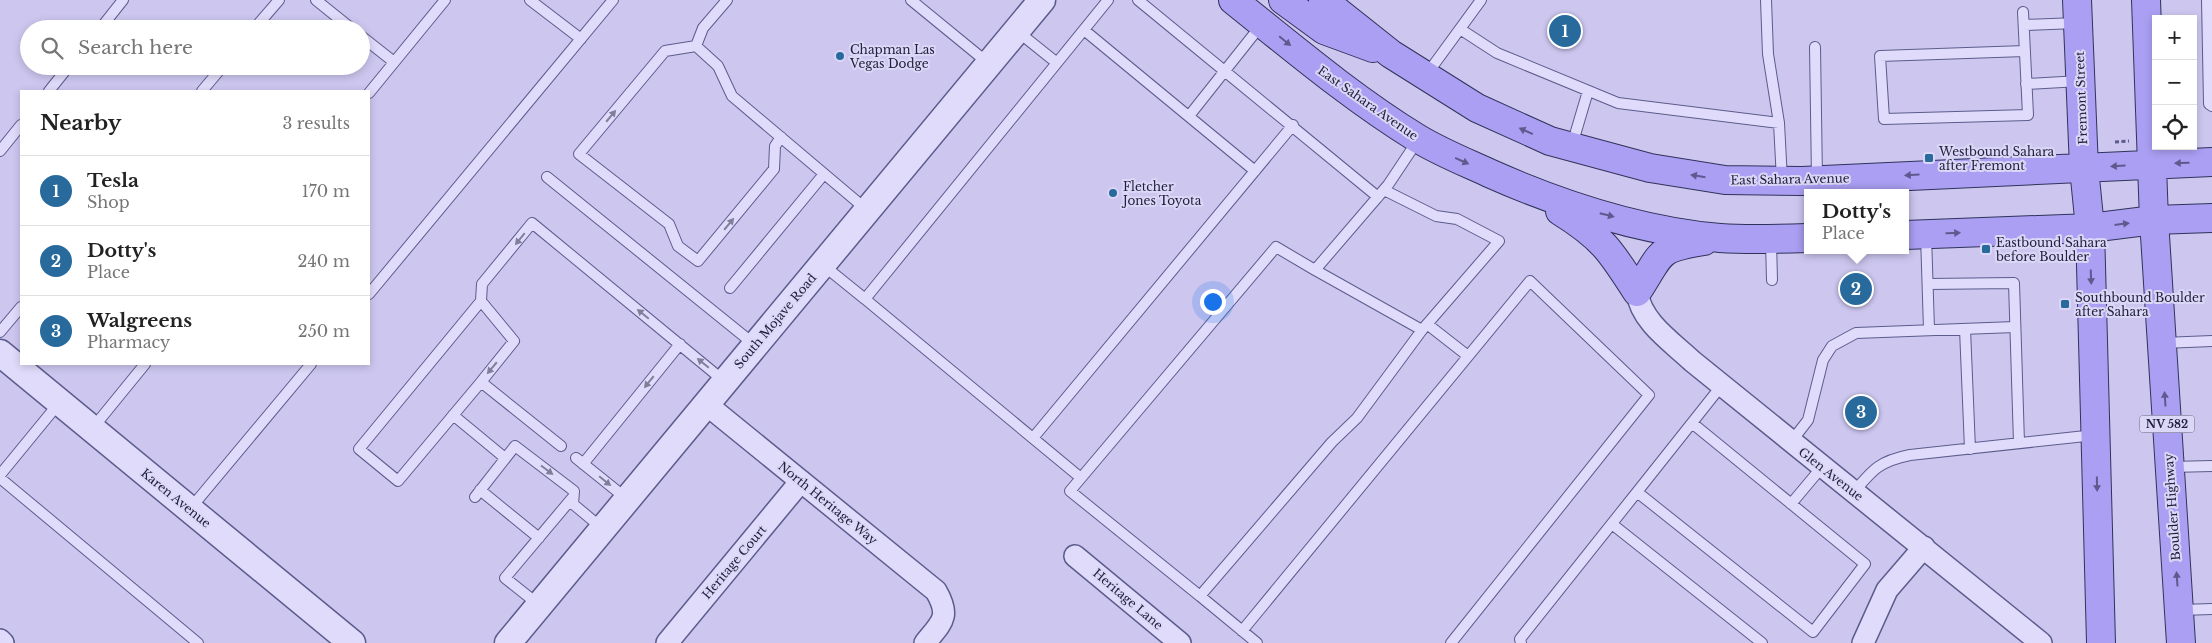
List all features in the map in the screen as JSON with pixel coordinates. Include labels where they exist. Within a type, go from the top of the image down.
[{"type":"main road","name":"East Sahara Avenue","points":[[1233,0],[1358,98],[1419,139],[1454,158],[1527,190],[1581,209],[1640,224],[1720,238],[1771,240],[1804,238]]},
{"type":"main road","points":[[1283,0],[1324,30],[1391,54]]},
{"type":"main road","name":"East Sahara Avenue","points":[[1323,0],[1391,54],[1477,108],[1531,134],[1650,168],[1726,180],[1782,181],[2212,162]]},
{"type":"main road","name":"NV 582","points":[[2146,0],[2153,164]]},
{"type":"main road","name":"Fremont Street","points":[[2077,12],[2084,168],[2090,228]]},
{"type":"main road","name":"Boulder Highway","points":[[2153,164],[2154,220],[2180,643]]},
{"type":"main road","points":[[1527,190],[1594,234],[1614,256],[1637,292],[1653,264],[1665,251],[1690,243],[1720,238]]},
{"type":"main road","points":[[1915,235],[2090,228],[2154,220],[2212,218]]},
{"type":"main road","points":[[2090,228],[2101,643]]},
{"type":"street","name":"South Mojave Road","points":[[508,643],[1042,0]]},
{"type":"street","name":"Glen Avenue","points":[[1637,292],[1640,303],[1650,320],[1722,386],[2041,643]]},
{"type":"street","name":"Karen Avenue","points":[[5,361],[59,402],[352,643]]},
{"type":"street","name":"North Heritage Way","points":[[706,404],[936,590],[944,605],[942,622],[925,643]]},
{"type":"street","name":"Heritage Court","points":[[667,643],[801,481]]},
{"type":"street","points":[[1863,643],[1887,590],[1924,547]]},
{"type":"street","name":"Heritage Lane","points":[[1075,556],[1180,643]]},
{"type":"street","points":[[0,640],[3,643]]},
{"type":"lane","points":[[107,20],[123,0]]},
{"type":"lane","points":[[261,20],[278,0]]},
{"type":"lane","points":[[316,0],[341,20]]},
{"type":"lane","points":[[370,91],[445,0]]},
{"type":"lane","points":[[530,0],[581,39]]},
{"type":"lane","points":[[370,293],[613,0]]},
{"type":"lane","points":[[696,46],[703,28],[727,0]]},
{"type":"lane","points":[[911,0],[989,64]]},
{"type":"lane","points":[[865,299],[1108,0]]},
{"type":"lane","points":[[1138,0],[1381,194],[1436,216],[1457,219],[1499,241],[1425,327],[1357,418],[1332,442],[1200,596]]},
{"type":"lane","points":[[1425,77],[1481,0]]},
{"type":"lane","points":[[1766,0],[1768,54],[1779,123],[1782,181]]},
{"type":"lane","points":[[2207,0],[2209,104],[2212,106]]},
{"type":"lane","points":[[2023,12],[2024,25],[2025,52],[2026,84],[2028,115],[1884,119],[1880,56],[2025,52]]},
{"type":"lane","points":[[2024,25],[2077,12]]},
{"type":"lane","points":[[1189,116],[1262,23]]},
{"type":"lane","points":[[1460,29],[1497,53],[1618,103],[1779,123]]},
{"type":"lane","points":[[1084,30],[1255,172]]},
{"type":"lane","points":[[1016,31],[1057,63]]},
{"type":"lane","points":[[370,43],[394,62]]},
{"type":"lane","points":[[696,46],[718,66],[732,96],[868,210]]},
{"type":"lane","points":[[696,46],[665,51],[580,154],[669,224],[678,246],[698,261],[774,170],[775,146],[781,137]]},
{"type":"lane","points":[[1815,47],[1817,180]]},
{"type":"lane","points":[[50,90],[62,75]]},
{"type":"lane","points":[[203,90],[215,75]]},
{"type":"lane","points":[[2026,84],[2080,82]]},
{"type":"lane","points":[[1572,147],[1588,91]]},
{"type":"lane","points":[[1033,438],[1293,125]]},
{"type":"lane","points":[[0,151],[20,126]]},
{"type":"lane","points":[[1315,270],[1381,194],[1419,139]]},
{"type":"lane","points":[[730,288],[824,174]]},
{"type":"lane","points":[[548,177],[755,345]]},
{"type":"lane","points":[[481,302],[514,341],[398,481],[359,449],[481,302],[482,284],[532,223],[725,381]]},
{"type":"lane","points":[[1915,235],[1928,284],[1929,330]]},
{"type":"lane","points":[[1771,240],[1772,280]]},
{"type":"lane","points":[[1257,643],[1070,492],[1276,247],[1315,270],[1425,327],[1468,356]]},
{"type":"lane","points":[[823,264],[1081,478]]},
{"type":"lane","points":[[1242,631],[1530,281],[1649,395],[1451,643]]},
{"type":"lane","points":[[1928,284],[2014,283],[2019,443]]},
{"type":"lane","points":[[0,332],[20,308]]},
{"type":"lane","points":[[1791,442],[1808,420],[1823,360],[1832,346],[1856,333],[2015,327]]},
{"type":"lane","points":[[1965,329],[1970,448]]},
{"type":"lane","points":[[2161,343],[2212,341]]},
{"type":"lane","points":[[628,499],[579,461],[680,344]]},
{"type":"lane","points":[[92,429],[144,365]]},
{"type":"lane","points":[[190,510],[310,365]]},
{"type":"lane","points":[[481,382],[561,446]]},
{"type":"lane","points":[[1519,642],[1722,386]]},
{"type":"lane","points":[[59,402],[0,477],[198,643]]},
{"type":"lane","points":[[453,415],[505,458]]},
{"type":"lane","points":[[1637,492],[1813,632],[1865,564],[1692,423]]},
{"type":"lane","points":[[1854,492],[1873,468],[1889,459],[1970,448],[2096,435]]},
{"type":"lane","points":[[539,538],[477,493],[515,446],[574,491],[573,504],[603,529]]},
{"type":"lane","points":[[2170,467],[2212,466]]},
{"type":"lane","points":[[1791,504],[1822,467]]},
{"type":"lane","points":[[539,606],[505,578],[573,497]]},
{"type":"lane","points":[[1612,524],[1762,643]]},
{"type":"lane","points":[[2179,610],[2212,609]]},
{"type":"path","points":[[2115,142],[2129,142]]},
{"type":"place","name":"Tesla","points":[[1565,31]]},
{"type":"place","name":"Chapman Las Vegas Dodge","points":[[840,56]]},
{"type":"place","name":"Westbound Sahara after Fremont","points":[[1929,158]]},
{"type":"place","name":"Fletcher Jones Toyota","points":[[1113,193]]},
{"type":"place","name":"Eastbound Sahara before Boulder","points":[[1986,249]]},
{"type":"place","name":"Dotty's","points":[[1856,289]]},
{"type":"place","name":"Southbound Boulder after Sahara","points":[[2065,304]]},
{"type":"place","name":"Walgreens","points":[[1861,412]]}]
